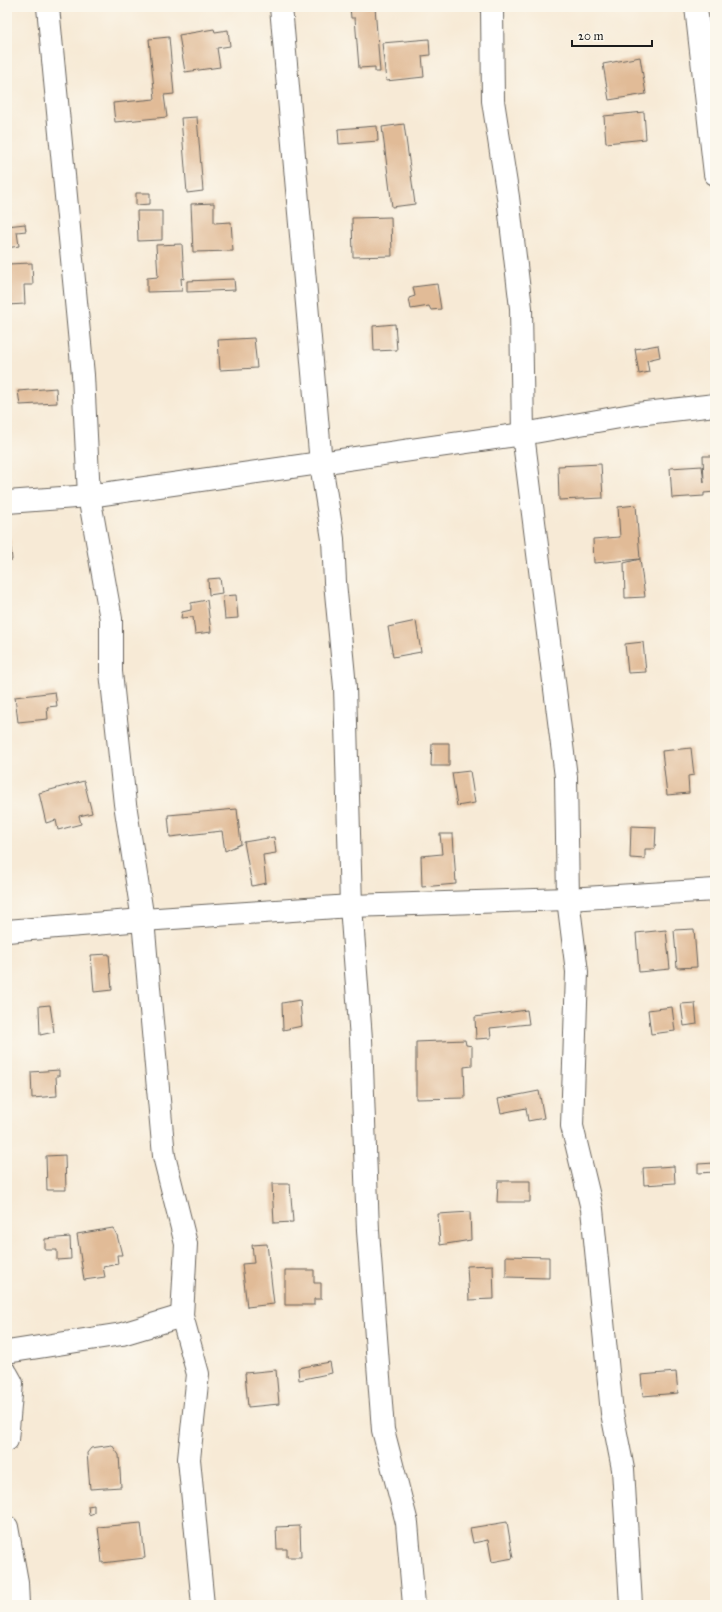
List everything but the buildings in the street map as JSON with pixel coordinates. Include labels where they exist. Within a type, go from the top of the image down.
[{"type":"street","points":[[48,7],[83,375],[89,496],[111,619],[111,680],[125,804],[143,920],[164,1156],[186,1244],[182,1316],[198,1374],[189,1460],[203,1605]]},
{"type":"street","points":[[282,7],[321,464],[333,539],[335,582],[345,687],[351,906],[361,1039],[368,1231],[383,1430],[407,1523],[414,1605]]},
{"type":"street","points":[[492,7],[493,101],[508,197],[521,308],[524,434],[566,777],[568,899],[577,972],[572,1126],[592,1209],[612,1413],[622,1469],[631,1605]]},
{"type":"street","points":[[696,7],[715,174]]},
{"type":"street","points":[[7,502],[89,496],[524,434],[637,414],[715,405]]},
{"type":"street","points":[[7,930],[351,906],[568,899],[715,890]]},
{"type":"street","points":[[7,1352],[122,1334],[182,1316]]},
{"type":"street","points":[[7,1374],[12,1383],[7,1440]]},
{"type":"street","points":[[7,1527],[16,1582],[18,1605]]}]
